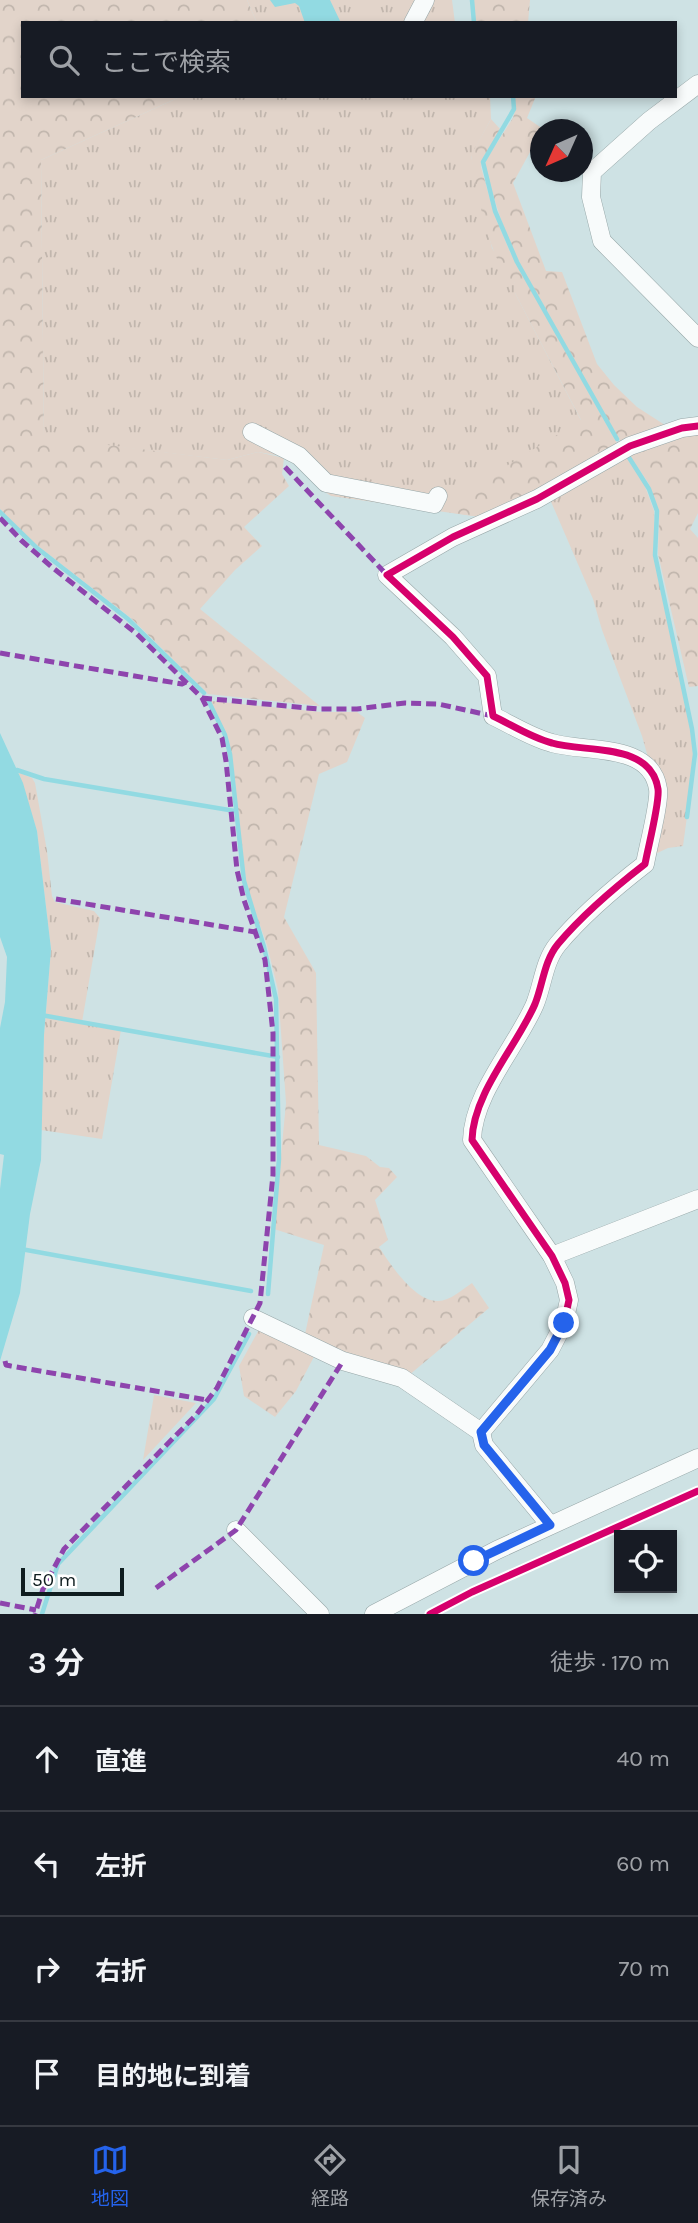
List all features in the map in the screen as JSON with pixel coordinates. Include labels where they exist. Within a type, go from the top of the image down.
[{"type":"street","points":[[414,21],[425,0]]},
{"type":"street","points":[[698,84],[649,121],[592,172],[591,197],[602,242],[698,338]]},
{"type":"street","points":[[481,1432],[550,1350],[564,1323],[569,1300],[565,1283],[552,1256],[472,1140],[472,1128],[486,1094],[536,1003],[542,976],[556,946],[603,897],[645,863],[659,791],[645,762],[629,755],[551,743],[493,716],[487,676],[453,637],[387,575],[453,537],[537,499],[630,446],[682,428],[698,426]]},
{"type":"street","points":[[252,432],[299,456],[326,483],[434,504],[438,496]]},
{"type":"street","points":[[552,1256],[698,1199]]},
{"type":"street","points":[[253,1318],[343,1361],[402,1378],[481,1432],[484,1445],[550,1525]]},
{"type":"street","points":[[374,1614],[404,1596],[550,1525],[698,1458]]},
{"type":"street","points":[[236,1530],[320,1614]]},
{"type":"green space","points":[[0,0],[247,0],[256,21],[21,21],[21,98],[178,98],[41,160],[44,437],[227,460],[258,452],[284,458],[282,474],[289,486],[244,527],[262,546],[235,570],[200,609],[320,706],[208,694],[132,619],[34,543],[0,509]]},
{"type":"green space","points":[[247,0],[452,0],[455,21],[256,21]]},
{"type":"green space","points":[[473,0],[530,0],[528,21],[475,21]]},
{"type":"green space","points":[[178,98],[490,98],[491,119],[471,156],[492,248],[515,283],[515,293],[600,457],[480,517],[331,496],[319,488],[299,467],[281,456],[258,452],[227,460],[44,438],[41,160]]},
{"type":"green space","points":[[513,98],[535,98],[527,118],[530,120],[530,152],[513,183],[546,271],[562,272],[597,364],[637,407],[668,427],[621,442],[525,274],[501,219],[485,168],[486,160],[513,118]]},
{"type":"green space","points":[[491,119],[501,130],[482,160],[481,167],[494,214],[510,252],[619,447],[480,517],[454,513],[456,497],[581,420],[515,293],[515,283],[498,261],[485,225],[471,155]]},
{"type":"green space","points":[[698,429],[698,513],[690,529],[698,538],[698,686],[689,687],[658,554],[659,513],[649,484],[628,453]]},
{"type":"green space","points":[[625,455],[643,481],[654,511],[656,562],[688,704],[694,765],[683,846],[668,848],[651,856],[659,775],[657,766],[649,761],[593,599],[549,497]]},
{"type":"green space","points":[[211,701],[321,712],[357,712],[365,718],[347,762],[319,774],[284,917],[316,973],[319,1145],[366,1156],[380,1167],[389,1168],[397,1177],[375,1200],[388,1240],[379,1247],[412,1289],[429,1300],[438,1301],[452,1297],[472,1283],[489,1308],[408,1376],[304,1339],[324,1245],[274,1229],[286,1103],[278,990],[267,945],[246,886],[228,741]]},
{"type":"green space","points":[[18,772],[32,778],[35,783],[55,902],[94,911],[100,918],[82,1022],[121,1030],[102,1139],[41,1130],[44,1035],[51,949],[37,831]]},
{"type":"green space","points":[[261,1326],[317,1351],[296,1391],[275,1417],[244,1396],[239,1366]]},
{"type":"green space","points":[[154,1395],[196,1403],[143,1460]]},
{"type":"water","points":[[270,0],[330,0],[340,21],[304,21],[299,6],[295,3],[275,7]]},
{"type":"water","points":[[0,733],[23,783],[37,831],[51,949],[44,1035],[41,1160],[30,1214],[20,1293],[0,1361],[0,1189],[4,1155],[0,1154],[0,1028],[5,1002],[7,957],[0,937]]},
{"type":"waterway","points":[[472,0],[474,21]]},
{"type":"waterway","points":[[513,98],[514,109],[483,162],[495,211],[517,262],[617,439]]},
{"type":"waterway","points":[[628,456],[649,489],[657,511],[655,555],[695,754],[687,817]]},
{"type":"waterway","points":[[0,512],[37,548],[128,619],[204,693]]},
{"type":"waterway","points":[[209,702],[225,735],[230,754],[244,881],[276,999],[279,1159],[268,1294]]},
{"type":"waterway","points":[[17,770],[44,779],[235,811]]},
{"type":"waterway","points":[[41,1015],[278,1057]]},
{"type":"waterway","points":[[21,1249],[251,1291]]},
{"type":"waterway","points":[[42,1614],[58,1564],[214,1399],[249,1334]]},
{"type":"marked path","points":[[285,467],[387,575]]},
{"type":"marked path","points":[[0,518],[53,568],[137,634],[202,698],[222,738],[237,870],[244,900],[265,960],[273,1033],[273,1175],[260,1303],[217,1388],[196,1415],[64,1549],[43,1589],[35,1614]]},
{"type":"marked path","points":[[0,653],[182,684],[186,682]]},
{"type":"marked path","points":[[202,698],[318,709],[357,709],[405,703],[438,704],[493,716]]},
{"type":"marked path","points":[[56,899],[255,932]]},
{"type":"marked path","points":[[5,1361],[6,1365],[11,1366],[207,1400]]},
{"type":"marked path","points":[[156,1588],[236,1530],[343,1361]]},
{"type":"marked path","points":[[0,1603],[36,1610]]},
{"type":"cycle path","points":[[481,1432],[550,1350],[564,1323],[569,1300],[565,1283],[552,1256],[472,1140],[474,1122],[488,1087],[535,1004],[553,951],[589,911],[645,864],[656,814],[658,789],[653,774],[643,763],[630,756],[545,741],[493,716],[487,676],[453,637],[387,575],[453,537],[537,499],[630,446],[682,428],[698,426]]},
{"type":"cycle path","points":[[430,1614],[472,1592],[698,1491]]},
{"type":"route","points":[[474,1561],[550,1525],[484,1445],[481,1432],[550,1350],[564,1323]]}]
